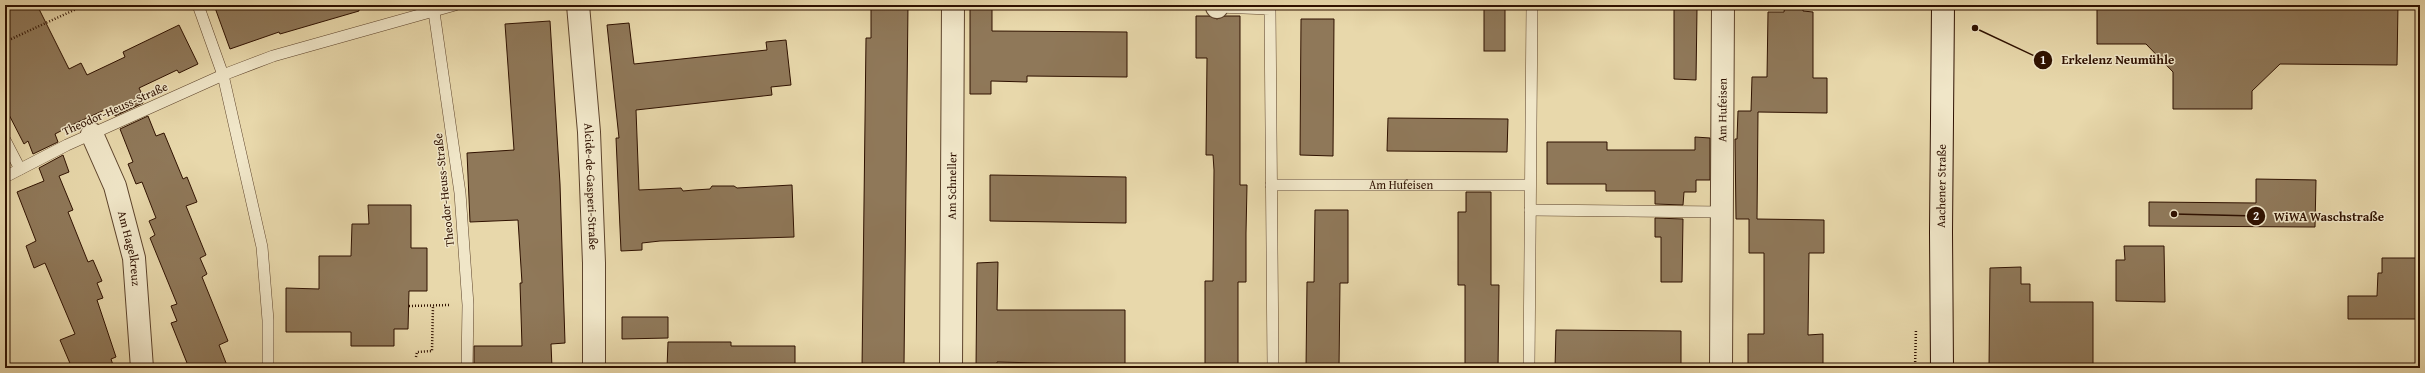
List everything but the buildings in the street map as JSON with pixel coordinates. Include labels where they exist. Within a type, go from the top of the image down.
[{"type":"street","name":"Alcide-de-Gasperi-Straße","points":[[578,5],[589,132],[594,263],[594,368]]},
{"type":"street","name":"Am Schneller","points":[[951,368],[953,5]]},
{"type":"street","name":"Aachener Straße","points":[[1942,368],[1941,232],[1944,5]]},
{"type":"street","name":"Am Hufeisen","points":[[1721,368],[1723,7]]},
{"type":"street","name":"Am Hagelkreuz","points":[[92,134],[115,186],[134,258],[142,368]]},
{"type":"lane","points":[[198,5],[223,75],[262,247],[268,320],[268,368]]},
{"type":"lane","name":"Theodor-Heuss-Straße","points":[[5,177],[92,134],[223,75],[273,56],[433,7],[455,5]]},
{"type":"lane","points":[[1528,368],[1532,5]]},
{"type":"lane","points":[[1217,6],[1270,9],[1273,368]]},
{"type":"lane","name":"Theodor-Heuss-Straße","points":[[433,7],[460,193],[468,305],[467,368]]},
{"type":"lane","points":[[5,140],[20,169]]},
{"type":"lane","name":"Am Hufeisen","points":[[1272,185],[1530,185]]},
{"type":"lane","points":[[1530,210],[1722,212]]},
{"type":"path","points":[[11,39],[85,5]]},
{"type":"path","points":[[416,357],[417,352],[432,351],[433,305]]},
{"type":"path","points":[[409,306],[468,305]]},
{"type":"place","name":"Erkelenz Neumühle","points":[[1975,28]]},
{"type":"place","name":"WiWA Waschstraße","points":[[2174,214]]}]
